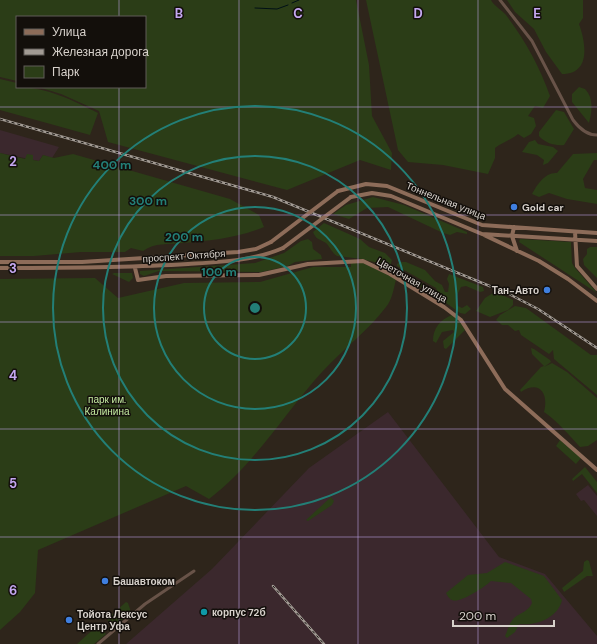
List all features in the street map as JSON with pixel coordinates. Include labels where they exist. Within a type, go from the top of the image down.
[{"type":"main road","name":"Тоннельная улица","points":[[338,191],[366,184],[387,186],[482,225],[597,233]]},
{"type":"main road","name":"проспект Октября","points":[[0,262],[82,262],[238,252],[256,249],[271,242],[338,191]]},
{"type":"main road","name":"Тоннельная улица","points":[[351,198],[372,193],[391,196],[482,234],[597,241]]},
{"type":"main road","name":"проспект Октября","points":[[0,268],[135,268],[234,261],[265,256],[283,248],[351,198]]},
{"type":"main road","points":[[514,228],[512,236],[517,251]]},
{"type":"main road","points":[[575,232],[577,266],[597,289]]},
{"type":"main road","points":[[482,234],[539,261],[568,279],[597,301]]},
{"type":"main road","name":"Цветочная улица","points":[[135,268],[138,280],[166,276],[259,275],[308,264],[362,261],[390,274],[444,307],[460,320],[505,389],[597,470]]},
{"type":"street","points":[[500,0],[532,41],[573,120],[580,129],[591,135],[597,135]]},
{"type":"street","points":[[98,644],[144,604],[194,571]]},
{"type":"shaded area","points":[[0,130],[59,147],[52,158],[43,155],[39,161],[0,153]]},
{"type":"shaded area","points":[[388,412],[499,557],[545,574],[597,636],[597,644],[126,644],[212,569],[309,468]]},
{"type":"shaded area","points":[[588,485],[597,496],[597,516],[584,500],[581,501],[576,494]]},
{"type":"green space","points":[[0,0],[356,0],[369,65],[372,116],[392,153],[391,170],[360,160],[287,190],[108,142],[99,111],[61,94],[41,88],[146,88],[146,16],[16,16],[16,81],[0,77]]},
{"type":"green space","points":[[366,0],[491,0],[506,15],[526,44],[537,64],[550,96],[543,108],[535,106],[528,116],[534,118],[536,126],[531,134],[524,138],[518,134],[495,148],[495,158],[488,174],[443,165],[408,162],[398,150]]},
{"type":"green space","points":[[507,0],[583,0],[583,18],[579,24],[583,40],[584,56],[578,69],[571,73],[562,74],[546,52],[534,29],[515,12]]},
{"type":"green space","points":[[0,79],[16,83],[16,88],[39,89],[59,95],[98,113],[90,135],[0,110]]},
{"type":"green space","points":[[579,87],[585,89],[590,97],[591,114],[589,123],[572,102],[572,94]]},
{"type":"green space","points":[[556,110],[564,112],[574,129],[564,145],[550,144],[539,136],[539,132]]},
{"type":"green space","points":[[535,140],[538,144],[553,147],[558,151],[548,163],[543,165],[544,160],[537,155],[522,152],[529,142]]},
{"type":"green space","points":[[0,153],[25,159],[27,154],[33,155],[33,160],[39,161],[43,155],[54,158],[73,154],[230,199],[259,215],[264,227],[244,234],[224,238],[157,245],[143,251],[131,248],[125,252],[81,252],[34,256],[0,256]]},
{"type":"green space","points":[[597,153],[597,160],[594,160],[583,179],[585,188],[597,190],[597,204],[567,199],[549,193],[539,197],[532,194],[545,177],[553,173],[557,173],[573,154]]},
{"type":"green space","points":[[373,197],[404,205],[467,232],[467,234],[457,232],[450,235],[443,233],[388,207],[367,208],[349,219],[333,214],[346,205]]},
{"type":"green space","points":[[324,223],[360,239],[369,247],[385,253],[392,260],[390,266],[362,259],[337,256],[326,243],[314,235],[313,232]]},
{"type":"green space","points":[[308,239],[312,242],[313,249],[321,255],[322,259],[295,262],[288,266],[261,272],[159,271],[144,276],[140,274],[140,271],[255,263],[284,253],[301,241]]},
{"type":"green space","points":[[520,239],[571,242],[572,263],[597,293],[519,242]]},
{"type":"green space","points":[[590,247],[597,247],[597,278],[584,265],[583,259],[587,254],[587,249]]},
{"type":"green space","points":[[400,262],[406,262],[425,270],[435,281],[442,285],[445,292],[448,292],[449,284],[447,279],[449,274],[483,287],[484,291],[480,292],[466,286],[461,287],[456,297],[458,306],[462,308],[467,305],[471,309],[465,314],[460,313],[435,295],[437,291],[436,288],[397,266]]},
{"type":"green space","name":"парк им. Калинина","points":[[351,263],[363,263],[396,279],[390,301],[379,316],[322,372],[255,455],[241,470],[209,499],[186,486],[38,550],[35,593],[20,612],[0,630],[0,279],[95,278],[118,298],[184,283],[260,282],[313,267],[351,267]]},
{"type":"green space","points":[[399,271],[429,287],[429,290],[428,291],[398,273]]},
{"type":"green space","points":[[132,273],[133,278],[129,282],[112,274]]},
{"type":"green space","points":[[493,293],[500,294],[513,300],[513,305],[508,310],[490,317],[476,311],[485,298]]},
{"type":"green space","points":[[515,306],[526,308],[591,355],[597,355],[597,395],[554,359],[553,350],[549,354],[521,335],[519,330],[515,331],[508,325],[502,325],[496,320],[500,315]]},
{"type":"green space","points":[[452,315],[460,322],[465,330],[446,349],[444,348],[443,341],[454,332],[453,330],[442,332],[436,343],[433,341],[433,336],[438,325],[444,319]]},
{"type":"green space","points":[[531,348],[550,360],[551,362],[544,367],[552,363],[567,372],[597,398],[597,440],[588,446],[580,447],[544,412],[545,399],[541,390],[533,387],[521,392],[520,390],[541,367],[544,366],[532,354]]},
{"type":"green space","points":[[560,440],[581,458],[576,464],[556,446]]},
{"type":"green space","points":[[585,467],[597,482],[597,493],[582,474],[573,481],[572,479]]},
{"type":"green space","points":[[331,497],[334,501],[332,505],[308,521],[306,520]]},
{"type":"green space","points":[[587,560],[589,561],[593,576],[587,576],[564,592],[562,588],[583,571],[584,562]]},
{"type":"green space","points":[[505,562],[544,576],[562,600],[556,612],[551,616],[545,620],[532,624],[519,624],[515,632],[507,638],[505,636],[512,620],[526,610],[532,603],[531,599],[511,583],[491,581],[472,594],[455,601],[450,599],[446,593],[468,575],[487,573]]},
{"type":"green space","points":[[126,602],[128,603],[131,612],[114,627],[111,626],[107,619]]},
{"type":"green space","points":[[98,625],[106,634],[94,644],[77,644]]},
{"type":"waterway","points":[[292,3],[299,0]]},
{"type":"waterway","points":[[255,8],[277,9],[288,5]]},
{"type":"railway","points":[[0,119],[273,197],[509,294],[538,309],[597,348]]},
{"type":"railway","points":[[273,586],[324,644]]},
{"type":"place","name":"Gold car","points":[[514,207]]},
{"type":"place","name":"Тан-Авто","points":[[547,290]]},
{"type":"place","name":"Башавтоком","points":[[105,581]]},
{"type":"place","name":"корпус 72б","points":[[204,612]]},
{"type":"place","name":"Тойота Лексус Центр Уфа","points":[[69,620]]}]
